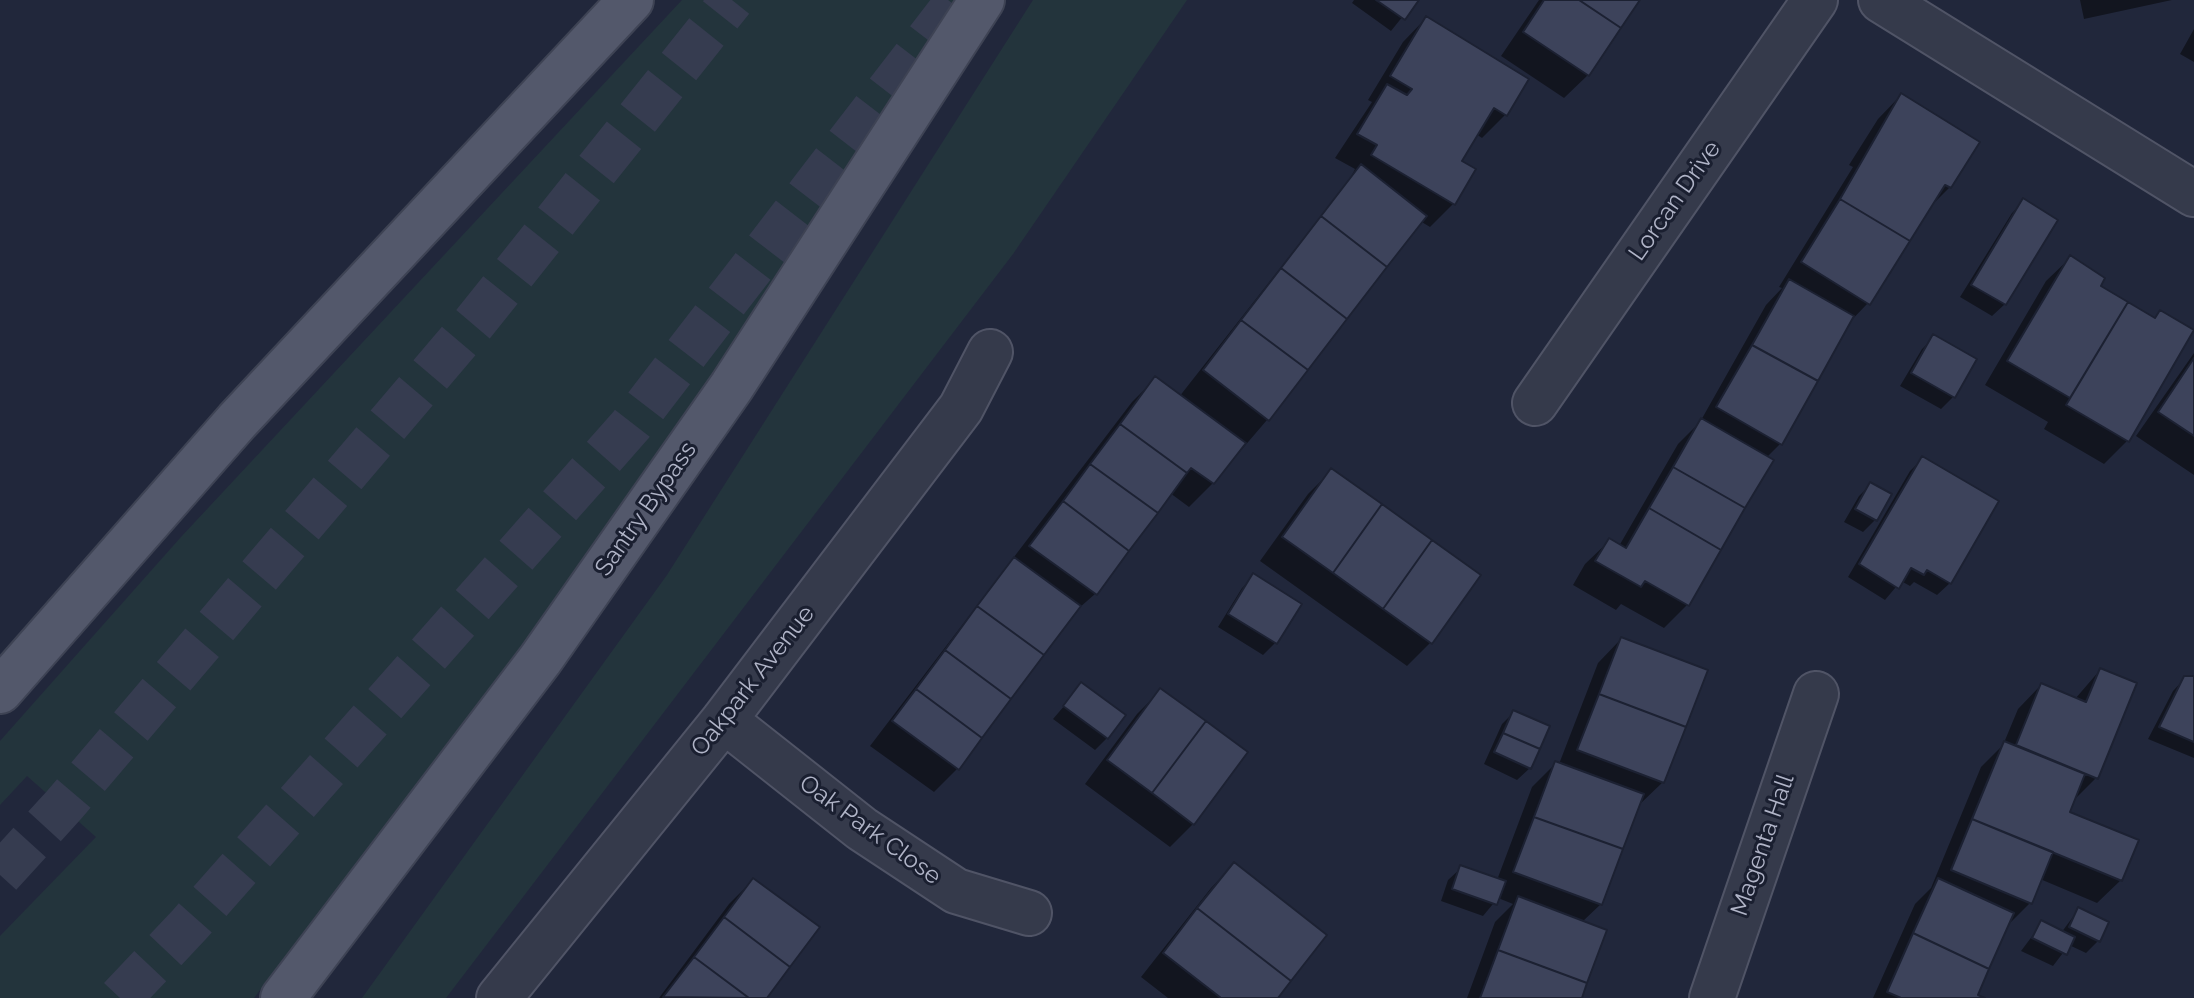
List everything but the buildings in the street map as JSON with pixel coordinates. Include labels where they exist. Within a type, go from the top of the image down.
[{"type":"main road","points":[[0,691],[237,421],[631,0]]},
{"type":"main road","name":"Santry Bypass","points":[[283,998],[540,660],[732,386],[982,0]]},
{"type":"street","name":"Lorcan Drive","points":[[1535,403],[1815,0]]},
{"type":"street","points":[[1881,0],[2194,194]]},
{"type":"street","name":"Oakpark Avenue","points":[[499,998],[724,720],[961,408],[990,352]]},
{"type":"street","name":"Magenta Hall","points":[[1712,998],[1816,694]]},
{"type":"street","name":"Oak Park Close","points":[[724,720],[862,829],[956,891],[1029,913]]},
{"type":"shaded area","points":[[682,0],[955,0],[713,374],[560,596],[254,998],[0,998],[0,936],[96,837],[27,776],[0,805],[0,741],[181,537]]},
{"type":"shaded area","points":[[1033,0],[1187,0],[1013,254],[446,998],[362,998],[667,575]]},
{"type":"tunnel","points":[[0,875],[64,805],[474,323],[732,0]]},
{"type":"tunnel","points":[[120,998],[189,925],[631,425],[958,0]]}]
